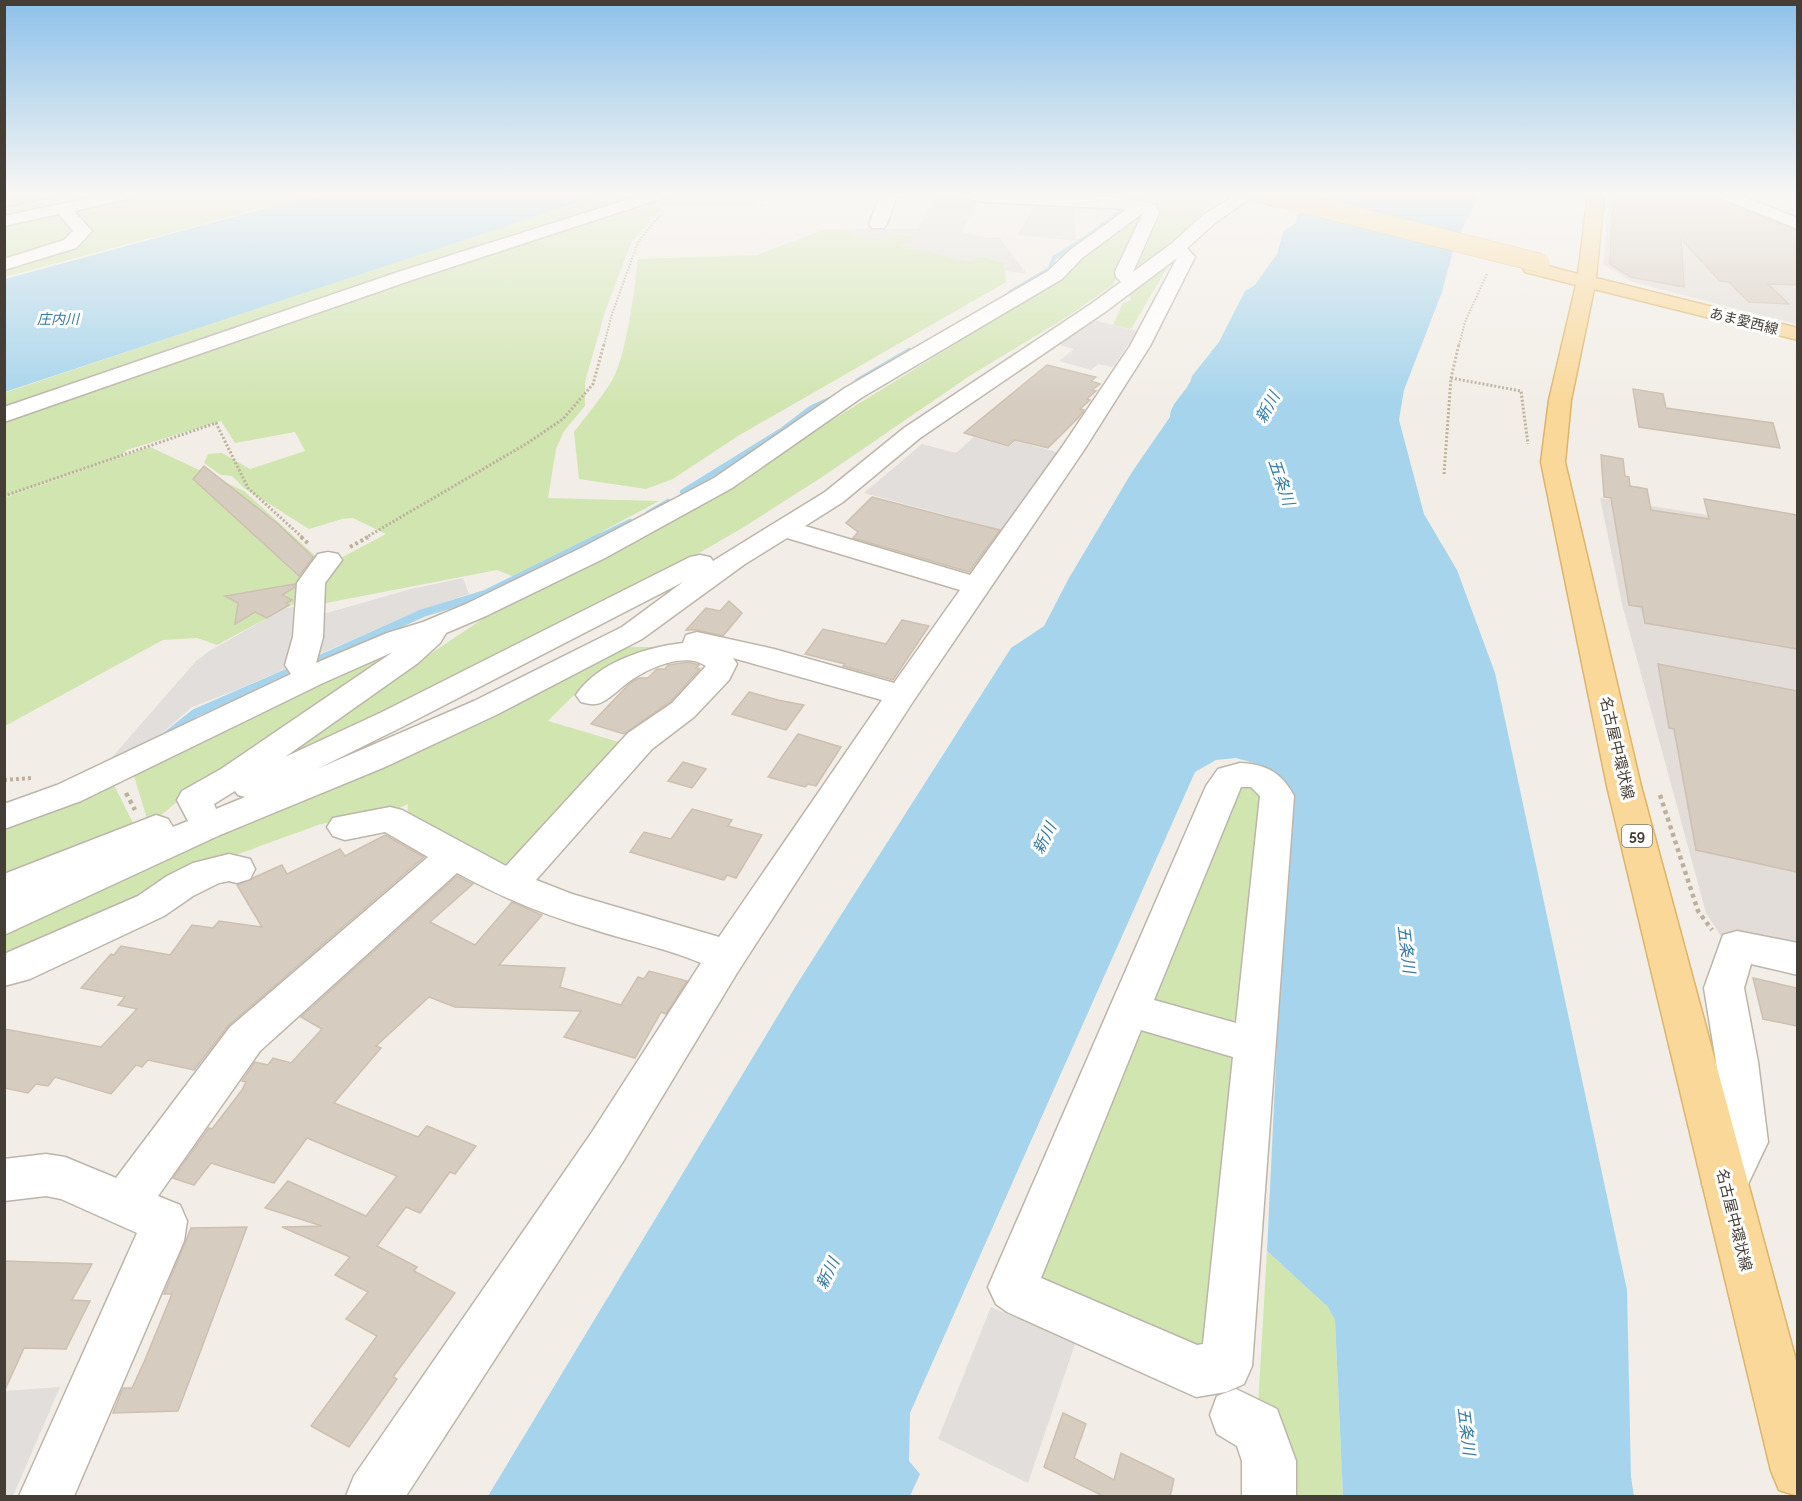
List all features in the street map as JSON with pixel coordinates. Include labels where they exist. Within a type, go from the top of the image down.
[{"type":"main road","points":[[1532,264],[1586,278]]},
{"type":"main road","name":"名古屋中環状線","points":[[1588,264],[1560,400],[1553,462],[1624,786],[1797,1471]]},
{"type":"main road","name":"あま愛西線","points":[[1586,278],[1797,327]]},
{"type":"main road","name":"あま愛西線","points":[[1586,278],[1797,334]]},
{"type":"street","points":[[4,415],[443,264]]},
{"type":"street","points":[[4,817],[69,793],[312,676],[398,639],[476,610],[595,552],[723,483],[853,393],[1055,275],[1066,264]]},
{"type":"street","points":[[1128,264],[1124,272],[1125,277],[1136,280]]},
{"type":"street","points":[[4,890],[145,832],[203,818],[373,759],[475,713],[632,633],[735,558],[786,529],[834,497],[919,429],[1156,264]]},
{"type":"street","points":[[374,1497],[608,1146],[726,957],[901,695],[1072,450],[1140,346],[1182,264]]},
{"type":"street","points":[[4,920],[391,720],[693,568],[854,463],[901,428],[919,429]]},
{"type":"street","points":[[786,529],[977,586]]},
{"type":"street","points":[[312,676],[300,665],[308,637],[311,583],[328,560]]},
{"type":"street","points":[[203,818],[194,800],[233,777],[407,656],[430,637],[432,628]]},
{"type":"street","points":[[632,633],[694,646],[764,656],[901,695]]},
{"type":"street","points":[[592,695],[631,666],[694,646]]},
{"type":"street","points":[[510,885],[640,741],[683,710],[718,673],[722,664],[716,658],[694,646]]},
{"type":"street","points":[[1252,775],[1273,785],[1277,796],[1254,1046],[1226,1366],[1196,1371],[1023,1295],[1013,1287],[1222,786],[1230,777],[1252,775]]},
{"type":"street","points":[[345,827],[390,819],[510,885],[575,910],[704,946],[726,957]]},
{"type":"street","points":[[125,1204],[245,1040],[454,855]]},
{"type":"street","points":[[4,970],[16,968],[151,906],[165,894],[218,868],[237,869]]},
{"type":"street","points":[[1725,1184],[1746,1142],[1737,1062],[1724,988],[1737,946],[1797,959]]},
{"type":"street","points":[[1129,1010],[1254,1046]]},
{"type":"street","points":[[4,1180],[46,1175],[65,1178],[164,1221],[160,1241],[46,1497]]},
{"type":"street","points":[[1236,1415],[1258,1428],[1269,1461],[1269,1497]]},
{"type":"path","points":[[4,496],[216,423],[248,488],[328,560],[526,444],[563,419],[593,384],[612,314],[630,264]]},
{"type":"path","points":[[1444,474],[1451,378],[1465,322],[1488,273]]},
{"type":"path","points":[[1451,378],[1521,391],[1526,441],[1535,457],[1553,462]]},
{"type":"path","points":[[114,770],[145,832]]},
{"type":"path","points":[[1658,787],[1698,911],[1718,939],[1737,946]]},
{"type":"shaded area","points":[[1004,264],[1019,264],[1027,274],[1005,271]]},
{"type":"shaded area","points":[[1603,264],[1797,264],[1797,324],[1632,282]]},
{"type":"shaded area","points":[[1090,319],[1137,331],[1113,367],[1098,364],[1091,370],[1059,361],[1074,349],[1056,344]]},
{"type":"shaded area","points":[[974,437],[1008,447],[1016,441],[1060,453],[1005,531],[864,493],[922,444],[956,453]]},
{"type":"shaded area","points":[[1600,498],[1797,529],[1797,953],[1721,936],[1706,913],[1622,604]]},
{"type":"shaded area","points":[[463,578],[469,594],[416,612],[192,707],[146,747],[107,763],[196,661],[209,651],[286,608],[321,604],[323,614],[411,589]]},
{"type":"shaded area","points":[[991,1307],[1075,1344],[1028,1483],[938,1439]]},
{"type":"shaded area","points":[[60,1387],[13,1496],[5,1496],[5,1391]]},
{"type":"green space","points":[[5,264],[53,264],[5,277]]},
{"type":"green space","points":[[389,264],[434,264],[5,413],[4,393]]},
{"type":"green space","points":[[447,264],[623,264],[605,312],[585,382],[585,406],[564,431],[556,449],[548,498],[659,501],[514,577],[497,570],[321,604],[319,583],[335,561],[386,534],[353,518],[309,529],[244,488],[232,476],[221,475],[204,463],[208,454],[222,453],[250,469],[305,451],[295,432],[235,443],[221,421],[127,450],[120,457],[5,497],[4,419]]},
{"type":"green space","points":[[637,264],[1004,264],[1006,282],[738,436],[673,479],[646,489],[579,479],[574,432],[610,384],[621,358],[629,323]]},
{"type":"green space","points":[[1075,264],[1123,264],[1113,285],[1067,317],[971,375],[822,477],[744,527],[639,588],[470,673],[247,777],[481,620],[739,485],[821,427],[1065,276]]},
{"type":"green space","points":[[1138,264],[1145,264],[1135,272]]},
{"type":"green space","points":[[1167,264],[1171,264],[1131,329],[1113,325],[1123,303],[1131,300],[1129,291]]},
{"type":"green space","points":[[150,447],[244,491],[321,561],[301,600],[217,645],[197,638],[163,640],[5,726],[4,498]]},
{"type":"green space","points":[[621,647],[677,647],[587,692],[574,695],[548,721],[629,745],[503,873],[407,822],[408,804],[388,813],[321,824],[222,860],[5,961],[4,930]]},
{"type":"green space","points":[[396,648],[403,649],[189,792],[160,816],[148,822],[134,776],[177,750]]},
{"type":"green space","points":[[1267,775],[1235,1375],[1019,1303],[1216,783]]},
{"type":"green space","points":[[114,785],[135,827],[5,879],[5,829]]},
{"type":"green space","points":[[1267,1251],[1328,1307],[1335,1320],[1343,1496],[1285,1496],[1285,1467],[1258,1406]]},
{"type":"water","name":"庄内川","points":[[60,264],[391,264],[5,392],[5,279]]},
{"type":"water","points":[[1270,264],[1449,264],[1442,292],[1404,390],[1399,420],[1424,514],[1457,570],[1495,673],[1627,1290],[1631,1477],[1634,1496],[1343,1496],[1335,1320],[1328,1307],[1267,1251],[1289,793],[1283,780],[1261,765],[1236,758],[1216,760],[1195,772],[910,1413],[909,1461],[920,1474],[910,1496],[488,1496],[797,984],[1011,648],[1044,626],[1069,578],[1132,472],[1170,417],[1173,406],[1192,376],[1219,342],[1245,291],[1255,285]]},
{"type":"building","points":[[1610,264],[1683,264],[1684,287],[1630,277]]},
{"type":"building","points":[[1704,264],[1797,264],[1797,285],[1768,284],[1789,304],[1749,302],[1729,282],[1720,281]]},
{"type":"building","points":[[1047,365],[1096,377],[1091,381],[1100,384],[1092,390],[1096,391],[1080,409],[1084,410],[1079,417],[1048,448],[1015,440],[1008,446],[964,433]]},
{"type":"building","points":[[1633,389],[1663,394],[1666,408],[1773,423],[1780,448],[1639,427]]},
{"type":"building","points":[[1601,455],[1623,459],[1625,476],[1629,477],[1630,486],[1647,489],[1651,510],[1709,519],[1704,499],[1797,515],[1797,649],[1645,623],[1642,607],[1629,605],[1611,498],[1604,497]]},
{"type":"building","points":[[204,466],[278,524],[313,557],[299,576],[193,479]]},
{"type":"building","points":[[872,497],[1000,530],[969,572],[853,538],[858,532],[846,523]]},
{"type":"building","points":[[295,584],[294,588],[282,595],[292,600],[286,603],[289,605],[267,618],[255,612],[235,624],[238,603],[225,596]]},
{"type":"building","points":[[729,601],[742,613],[723,636],[686,630],[706,608],[720,611]]},
{"type":"building","points":[[902,620],[929,626],[893,680],[805,654],[823,629],[886,644]]},
{"type":"building","points":[[688,662],[699,665],[696,668],[700,669],[671,701],[624,734],[591,724],[629,684],[639,678],[648,678],[657,669]]},
{"type":"building","points":[[1658,664],[1797,691],[1797,872],[1696,850],[1674,729],[1669,728]]},
{"type":"building","points":[[749,692],[804,705],[786,730],[732,714]]},
{"type":"building","points":[[798,734],[841,747],[816,786],[808,784],[805,787],[768,777]]},
{"type":"building","points":[[683,762],[706,769],[692,788],[668,781]]},
{"type":"building","points":[[692,809],[732,820],[728,826],[762,835],[736,878],[727,875],[724,880],[630,852],[644,832],[671,839]]},
{"type":"building","points":[[385,835],[424,857],[229,1025],[194,1070],[148,1060],[142,1067],[136,1065],[111,1094],[55,1077],[48,1086],[36,1084],[28,1093],[4,1088],[4,1029],[101,1047],[137,1009],[118,1005],[125,997],[81,988],[121,946],[170,955],[192,925],[213,928],[219,921],[262,927],[237,885],[282,865],[287,874],[340,849],[345,856]]},
{"type":"building","points":[[457,876],[473,884],[430,922],[475,945],[512,902],[542,915],[499,965],[565,968],[560,987],[621,1005],[638,977],[644,979],[649,971],[687,981],[666,1014],[661,1012],[635,1058],[564,1037],[581,1011],[455,1007],[429,997],[376,1046],[381,1048],[334,1103],[418,1137],[427,1126],[476,1146],[455,1174],[450,1172],[420,1213],[406,1207],[377,1246],[417,1267],[414,1271],[455,1293],[393,1377],[397,1379],[349,1447],[311,1426],[377,1336],[346,1319],[368,1292],[335,1275],[350,1257],[282,1227],[322,1226],[265,1208],[288,1181],[366,1216],[397,1176],[307,1138],[274,1183],[211,1163],[194,1185],[173,1178],[209,1128],[212,1129],[242,1090],[246,1082],[242,1081],[255,1062],[268,1065],[273,1058],[291,1063],[322,1029],[301,1017]]},
{"type":"building","points":[[1753,978],[1797,988],[1797,1026],[1763,1019]]},
{"type":"building","points":[[247,1227],[178,1411],[113,1413],[123,1388],[132,1388],[144,1362],[172,1294],[164,1294],[191,1228]]},
{"type":"building","points":[[4,1261],[92,1264],[72,1300],[90,1301],[66,1349],[24,1348],[4,1392]]},
{"type":"building","points":[[1063,1413],[1086,1424],[1074,1458],[1114,1480],[1121,1453],[1174,1479],[1170,1497],[1105,1497],[1044,1467]]},
{"type":"waterway","points":[[1011,292],[1050,269],[1052,264]]},
{"type":"waterway","points":[[858,381],[909,351]]},
{"type":"waterway","points":[[683,492],[783,430],[812,408],[832,399]]},
{"type":"waterway","points":[[649,513],[668,502]]},
{"type":"waterway","points":[[597,538],[630,522]]},
{"type":"waterway","points":[[318,660],[423,613],[485,594],[600,537]]},
{"type":"waterway","points":[[166,736],[195,713],[287,673]]},
{"type":"water label","name":"新川","points":[[1267,407]]},
{"type":"water label","name":"五条川","points":[[1282,482]]},
{"type":"water label","name":"新川","points":[[1044,838]]},
{"type":"water label","name":"五条川","points":[[1407,949]]},
{"type":"water label","name":"新川","points":[[827,1273]]},
{"type":"water label","name":"五条川","points":[[1467,1431]]}]
